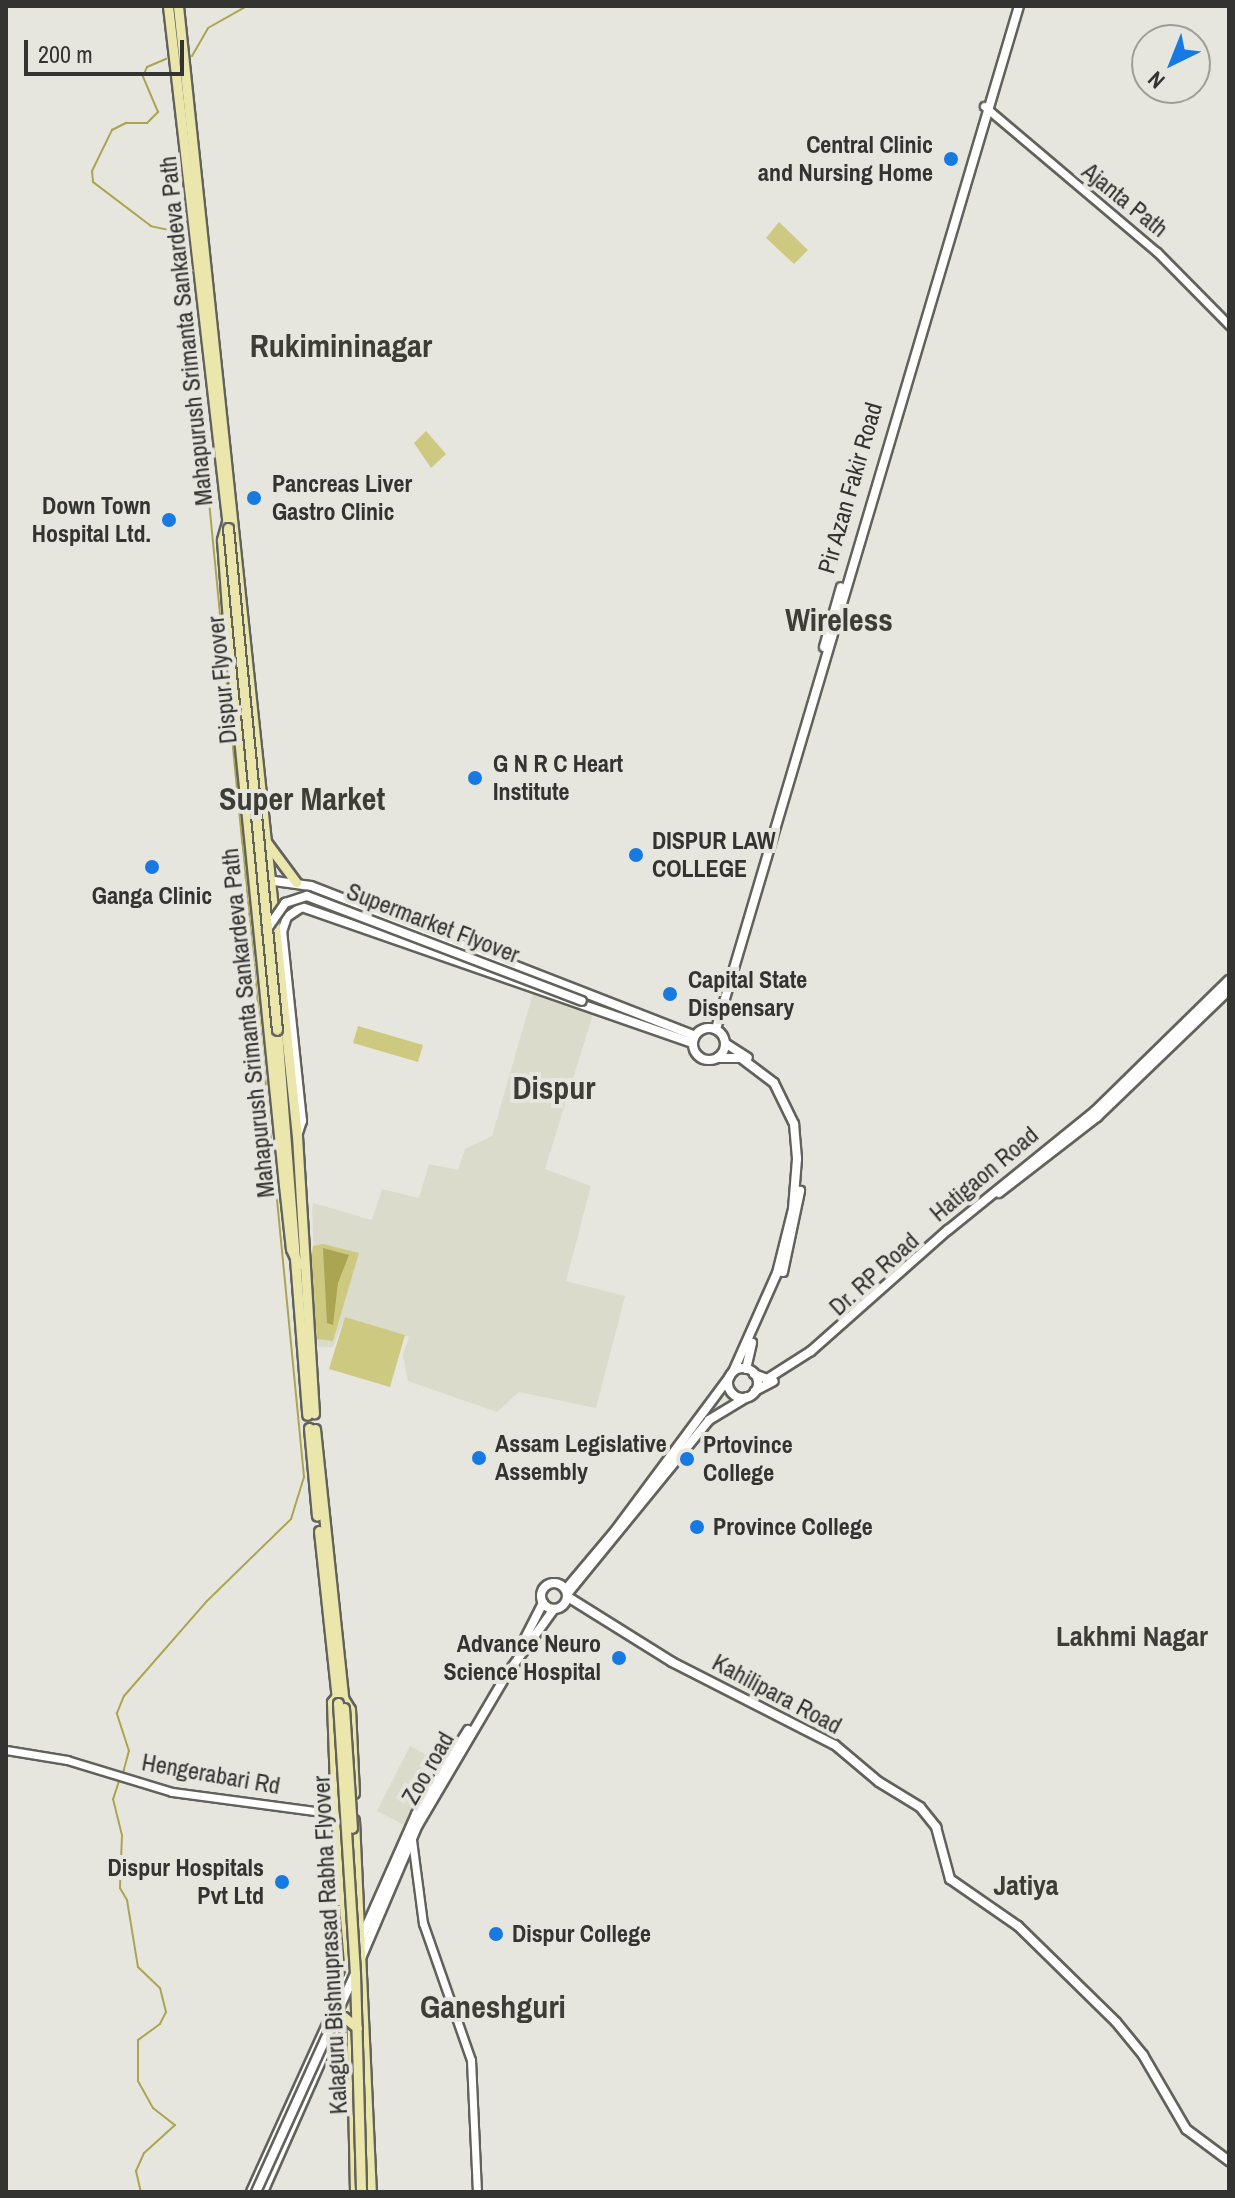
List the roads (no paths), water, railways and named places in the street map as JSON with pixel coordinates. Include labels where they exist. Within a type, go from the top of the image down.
[{"type":"main road","name":"Mahapurush Srimanta Sankardeva Path","points":[[168,6],[228,525],[222,540],[248,824],[291,1249],[298,1264],[311,1414]]},
{"type":"main road","name":"Mahapurush Srimanta Sankardeva Path","points":[[178,6],[262,828],[297,1136],[311,1414]]},
{"type":"main road","name":"Pir Azan Fakir Road","points":[[714,1029],[789,785],[1016,6]]},
{"type":"main road","name":"Pir Azan Fakir Road","points":[[714,1029],[987,109]]},
{"type":"main road","name":"Dispur Flyover","points":[[228,525],[298,1264]]},
{"type":"main road","points":[[248,824],[262,828],[275,860],[296,882]]},
{"type":"main road","points":[[254,881],[296,882],[694,1039]]},
{"type":"main road","name":"Supermarket Flyover","points":[[267,930],[285,903],[307,896],[582,1001],[597,1000]]},
{"type":"main road","points":[[297,1136],[302,1121],[284,926],[292,912],[308,907],[561,1001],[694,1039],[714,1029],[725,1043],[778,1081],[799,1124],[802,1161],[788,1254],[748,1350],[755,1391]]},
{"type":"main road","points":[[260,941],[276,939]]},
{"type":"main road","name":"Hatigaon Road","points":[[750,1371],[767,1379],[811,1351],[948,1230],[1095,1111],[1229,980]]},
{"type":"main road","name":"Dr. RP Road","points":[[567,1593],[709,1420],[811,1357],[975,1212],[1097,1117],[1229,990]]},
{"type":"main road","points":[[282,1001],[288,991]]},
{"type":"main road","points":[[349,1952],[362,1942],[416,1814],[540,1618],[547,1585],[567,1593],[732,1374],[777,1273],[793,1209],[797,1159],[794,1124],[774,1083],[741,1058],[699,1057],[694,1039]]},
{"type":"main road","points":[[718,1058],[725,1043]]},
{"type":"main road","points":[[732,1374],[750,1371]]},
{"type":"main road","points":[[732,1374],[730,1390],[747,1397]]},
{"type":"main road","points":[[253,2192],[363,1961],[350,1709],[340,1701],[312,1429],[321,1419],[311,1414]]},
{"type":"main road","name":"Zoo road","points":[[363,1961],[412,1840],[507,1674],[567,1593]]},
{"type":"main road","name":"Kahilipara Road","points":[[567,1593],[672,1662],[835,1745],[879,1782],[920,1807],[936,1827],[950,1879],[1018,1926],[1116,2022],[1143,2055],[1186,2129],[1229,2161]]},
{"type":"main road","points":[[543,1603],[554,1609]]},
{"type":"main road","points":[[340,1701],[332,1702],[336,1814],[349,1952],[367,2040],[366,2192]]},
{"type":"main road","name":"Kalaguru Bishnuprasad Rabha Flyover","points":[[340,1701],[355,1973],[354,2034],[366,2192]]},
{"type":"main road","name":"Kalaguru Bishnuprasad Rabha Flyover","points":[[340,1701],[362,1994],[366,2192]]},
{"type":"main road","points":[[360,1917],[370,1921]]},
{"type":"main road","points":[[253,2192],[351,1992],[355,1973]]},
{"type":"main road","points":[[263,2192],[355,1973]]},
{"type":"main road","points":[[351,1992],[355,2192]]},
{"type":"main road","points":[[333,2027],[344,2017],[354,2034],[367,2040]]},
{"type":"street","name":"Ajanta Path","points":[[987,109],[1157,252],[1229,325]]},
{"type":"street","name":"Hengerabari Rd","points":[[6,1750],[67,1760],[172,1792],[336,1814]]},
{"type":"street","points":[[412,1840],[423,1923],[471,2060],[477,2192]]},
{"type":"waterway","points":[[192,56],[208,28],[247,6]]},
{"type":"waterway","points":[[123,1773],[129,1751],[117,1713],[124,1696],[206,1602],[291,1519],[304,1477],[183,233],[151,226],[93,182],[92,171],[112,130],[126,123],[147,123],[158,112],[143,76],[147,67],[166,59]]},
{"type":"waterway","points":[[120,1778],[113,1799],[122,1835],[120,1888],[127,1900],[138,1967],[160,1988],[166,2012],[160,2024],[138,2040],[138,2081],[153,2108],[175,2125],[144,2153],[136,2171],[141,2192]]},
{"type":"place","name":"Central Clinic and Nursing Home","points":[[951,159]]},
{"type":"place","name":"Pancreas Liver Gastro Clinic","points":[[254,498]]},
{"type":"place","name":"Down Town Hospital Ltd.","points":[[169,520]]},
{"type":"place","name":"G N R C Heart Institute","points":[[475,778]]},
{"type":"place","name":"DISPUR LAW COLLEGE","points":[[636,855]]},
{"type":"place","name":"Ganga Clinic","points":[[152,867]]},
{"type":"place","name":"Capital State Dispensary","points":[[670,994]]},
{"type":"place","name":"Assam Legislative Assembly","points":[[479,1458]]},
{"type":"place","name":"Prtovince College","points":[[687,1459]]},
{"type":"place","name":"Province College","points":[[697,1527]]},
{"type":"place","name":"Advance Neuro Science Hospital","points":[[619,1658]]},
{"type":"place","name":"Dispur Hospitals Pvt Ltd","points":[[282,1882]]},
{"type":"place","name":"Dispur College","points":[[496,1934]]},
{"type":"district","name":"Rukimininagar","points":[[341,346]]},
{"type":"district","name":"Wireless","points":[[839,620]]},
{"type":"district","name":"Super Market","points":[[302,799]]},
{"type":"district","name":"Dispur","points":[[554,1088]]},
{"type":"district","name":"Lakhmi Nagar","points":[[1132,1636]]},
{"type":"district","name":"Jatiya","points":[[1026,1885]]},
{"type":"district","name":"Ganeshguri","points":[[493,2007]]}]
